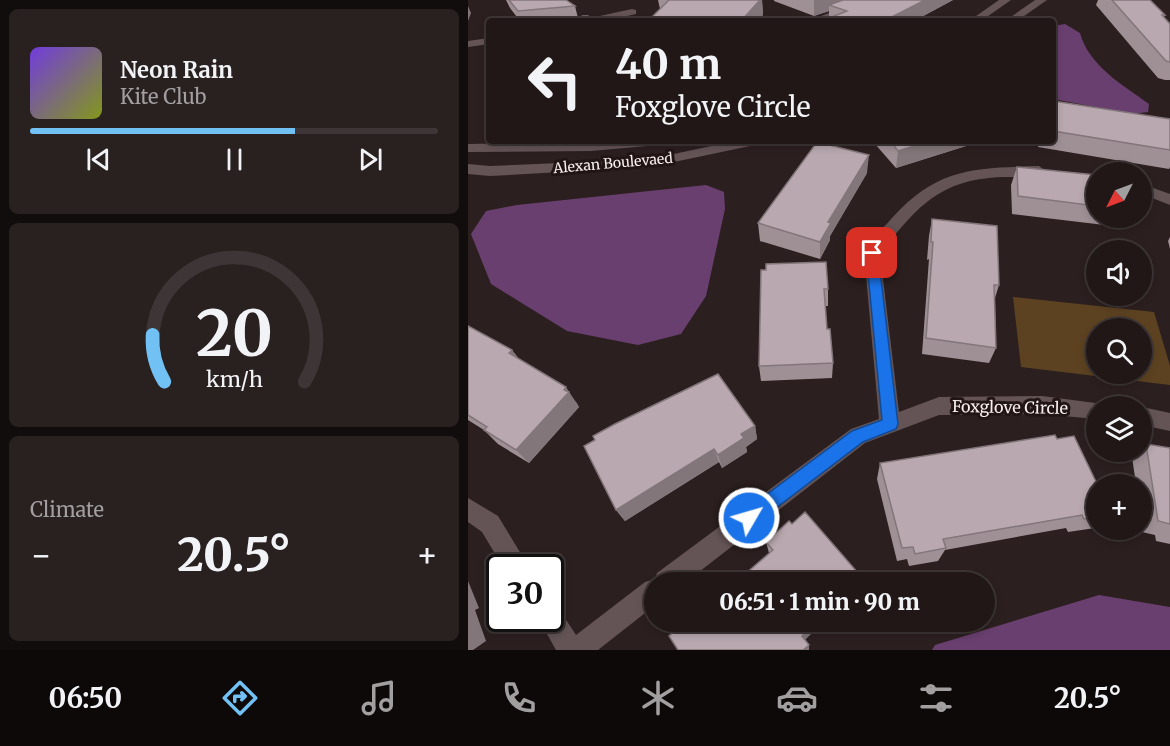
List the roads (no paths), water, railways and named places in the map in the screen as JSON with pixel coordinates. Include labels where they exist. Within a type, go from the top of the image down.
[{"type":"street","points":[[620,0],[622,5],[640,18]]},
{"type":"street","points":[[822,18],[851,8],[862,0]]},
{"type":"street","points":[[979,18],[1006,0]]},
{"type":"street","points":[[1015,18],[1042,0]]},
{"type":"street","points":[[604,18],[632,12]]},
{"type":"street","points":[[468,44],[486,41]]},
{"type":"street","name":"Alexan Boulevaed","points":[[468,148],[591,147],[625,144]]},
{"type":"street","name":"Alexan Boulevaed","points":[[468,169],[531,169],[650,163],[741,144]]},
{"type":"street","points":[[890,424],[872,253],[908,209],[945,182],[988,173],[1057,172]]},
{"type":"street","points":[[1152,193],[1170,200]]},
{"type":"street","name":"Foxglove Circle","points":[[679,572],[858,436],[939,406],[1042,405],[1086,409]]},
{"type":"street","points":[[1152,418],[1170,422]]},
{"type":"street","points":[[468,509],[490,524],[509,554]]},
{"type":"street","points":[[577,650],[644,599]]},
{"type":"street","points":[[559,632],[571,650]]}]
